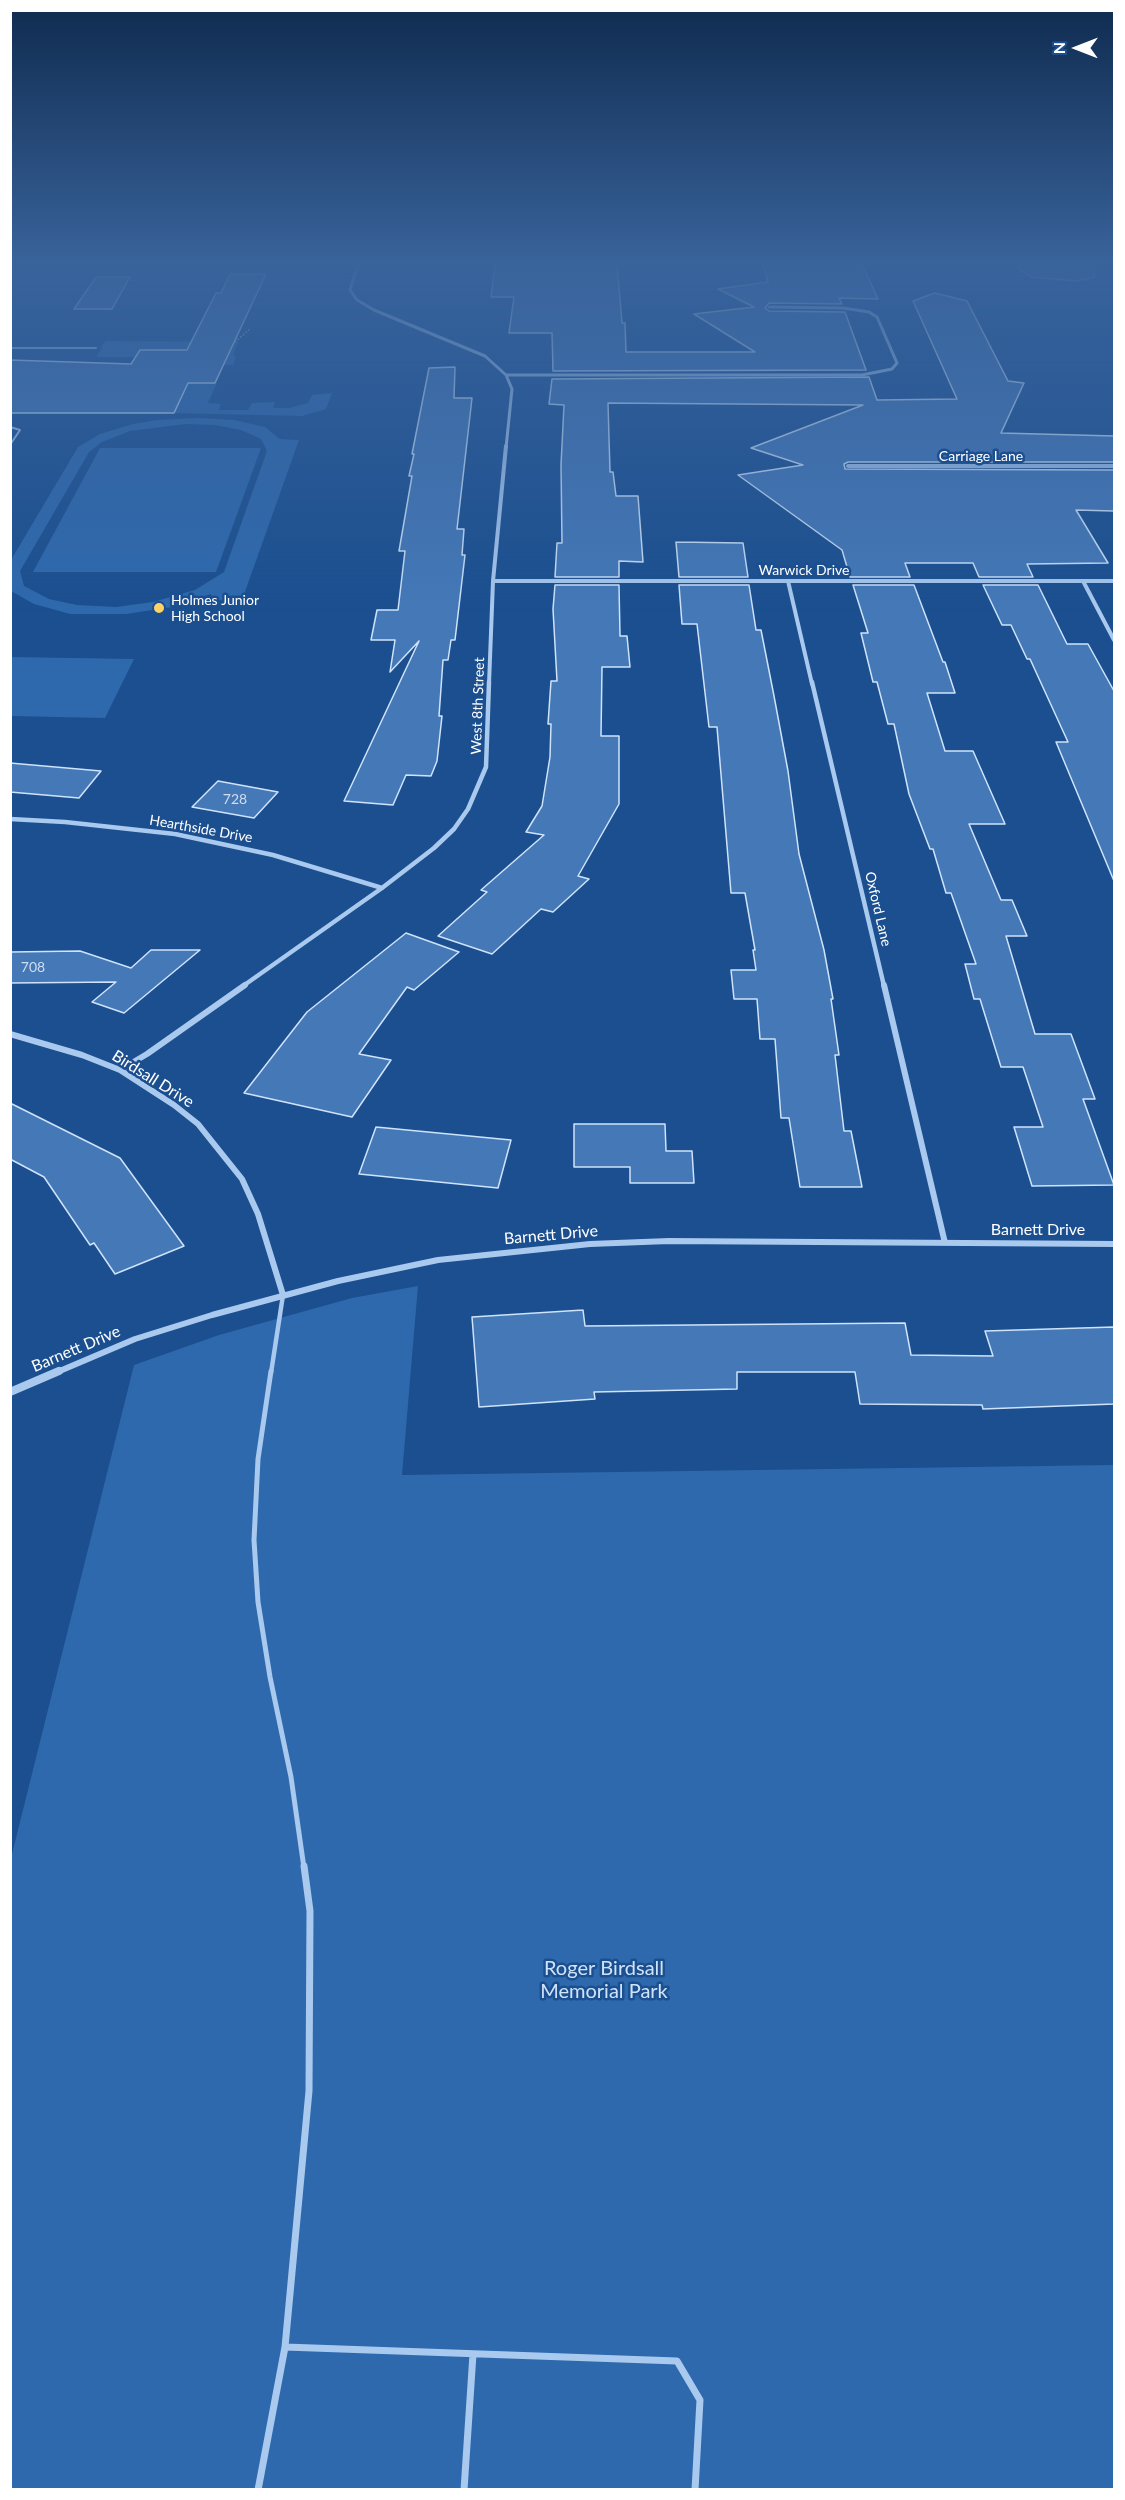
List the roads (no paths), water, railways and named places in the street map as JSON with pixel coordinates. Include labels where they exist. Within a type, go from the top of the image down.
[{"type":"street","name":"West 8th Street","points":[[120,1070],[147,1054],[382,888],[434,848],[454,829],[478,788],[486,767],[493,581],[512,389],[508,379]]},
{"type":"street","name":"Carriage Lane","points":[[848,466],[1114,466]]},
{"type":"street","name":"Warwick Drive","points":[[493,581],[1114,581]]},
{"type":"street","name":"Oxford Lane","points":[[788,581],[945,1243]]},
{"type":"street","points":[[1083,581],[1114,640]]},
{"type":"street","name":"Hearthside Drive","points":[[10,819],[77,823],[186,836],[273,855],[382,888]]},
{"type":"street","name":"Birdsall Drive","points":[[10,1035],[82,1055],[120,1070],[174,1105],[198,1124],[242,1179],[258,1214],[283,1295]]},
{"type":"street","name":"Barnett Drive","points":[[10,1392],[135,1339],[283,1295],[438,1260],[590,1244],[669,1241],[1114,1244]]},
{"type":"lane","points":[[10,427],[20,430],[10,445]]},
{"type":"lane","points":[[258,2490],[285,2347],[309,2091],[310,1911],[291,1777],[270,1677],[258,1602],[254,1540],[258,1459],[283,1295]]},
{"type":"lane","points":[[285,2347],[677,2361],[700,2400],[695,2490]]},
{"type":"lane","points":[[464,2490],[473,2354]]},
{"type":"place","name":"Holmes Junior High School","points":[[159,608]]},
{"type":"park label","name":"Roger Birdsall Memorial Park","points":[[604,1980]]}]
